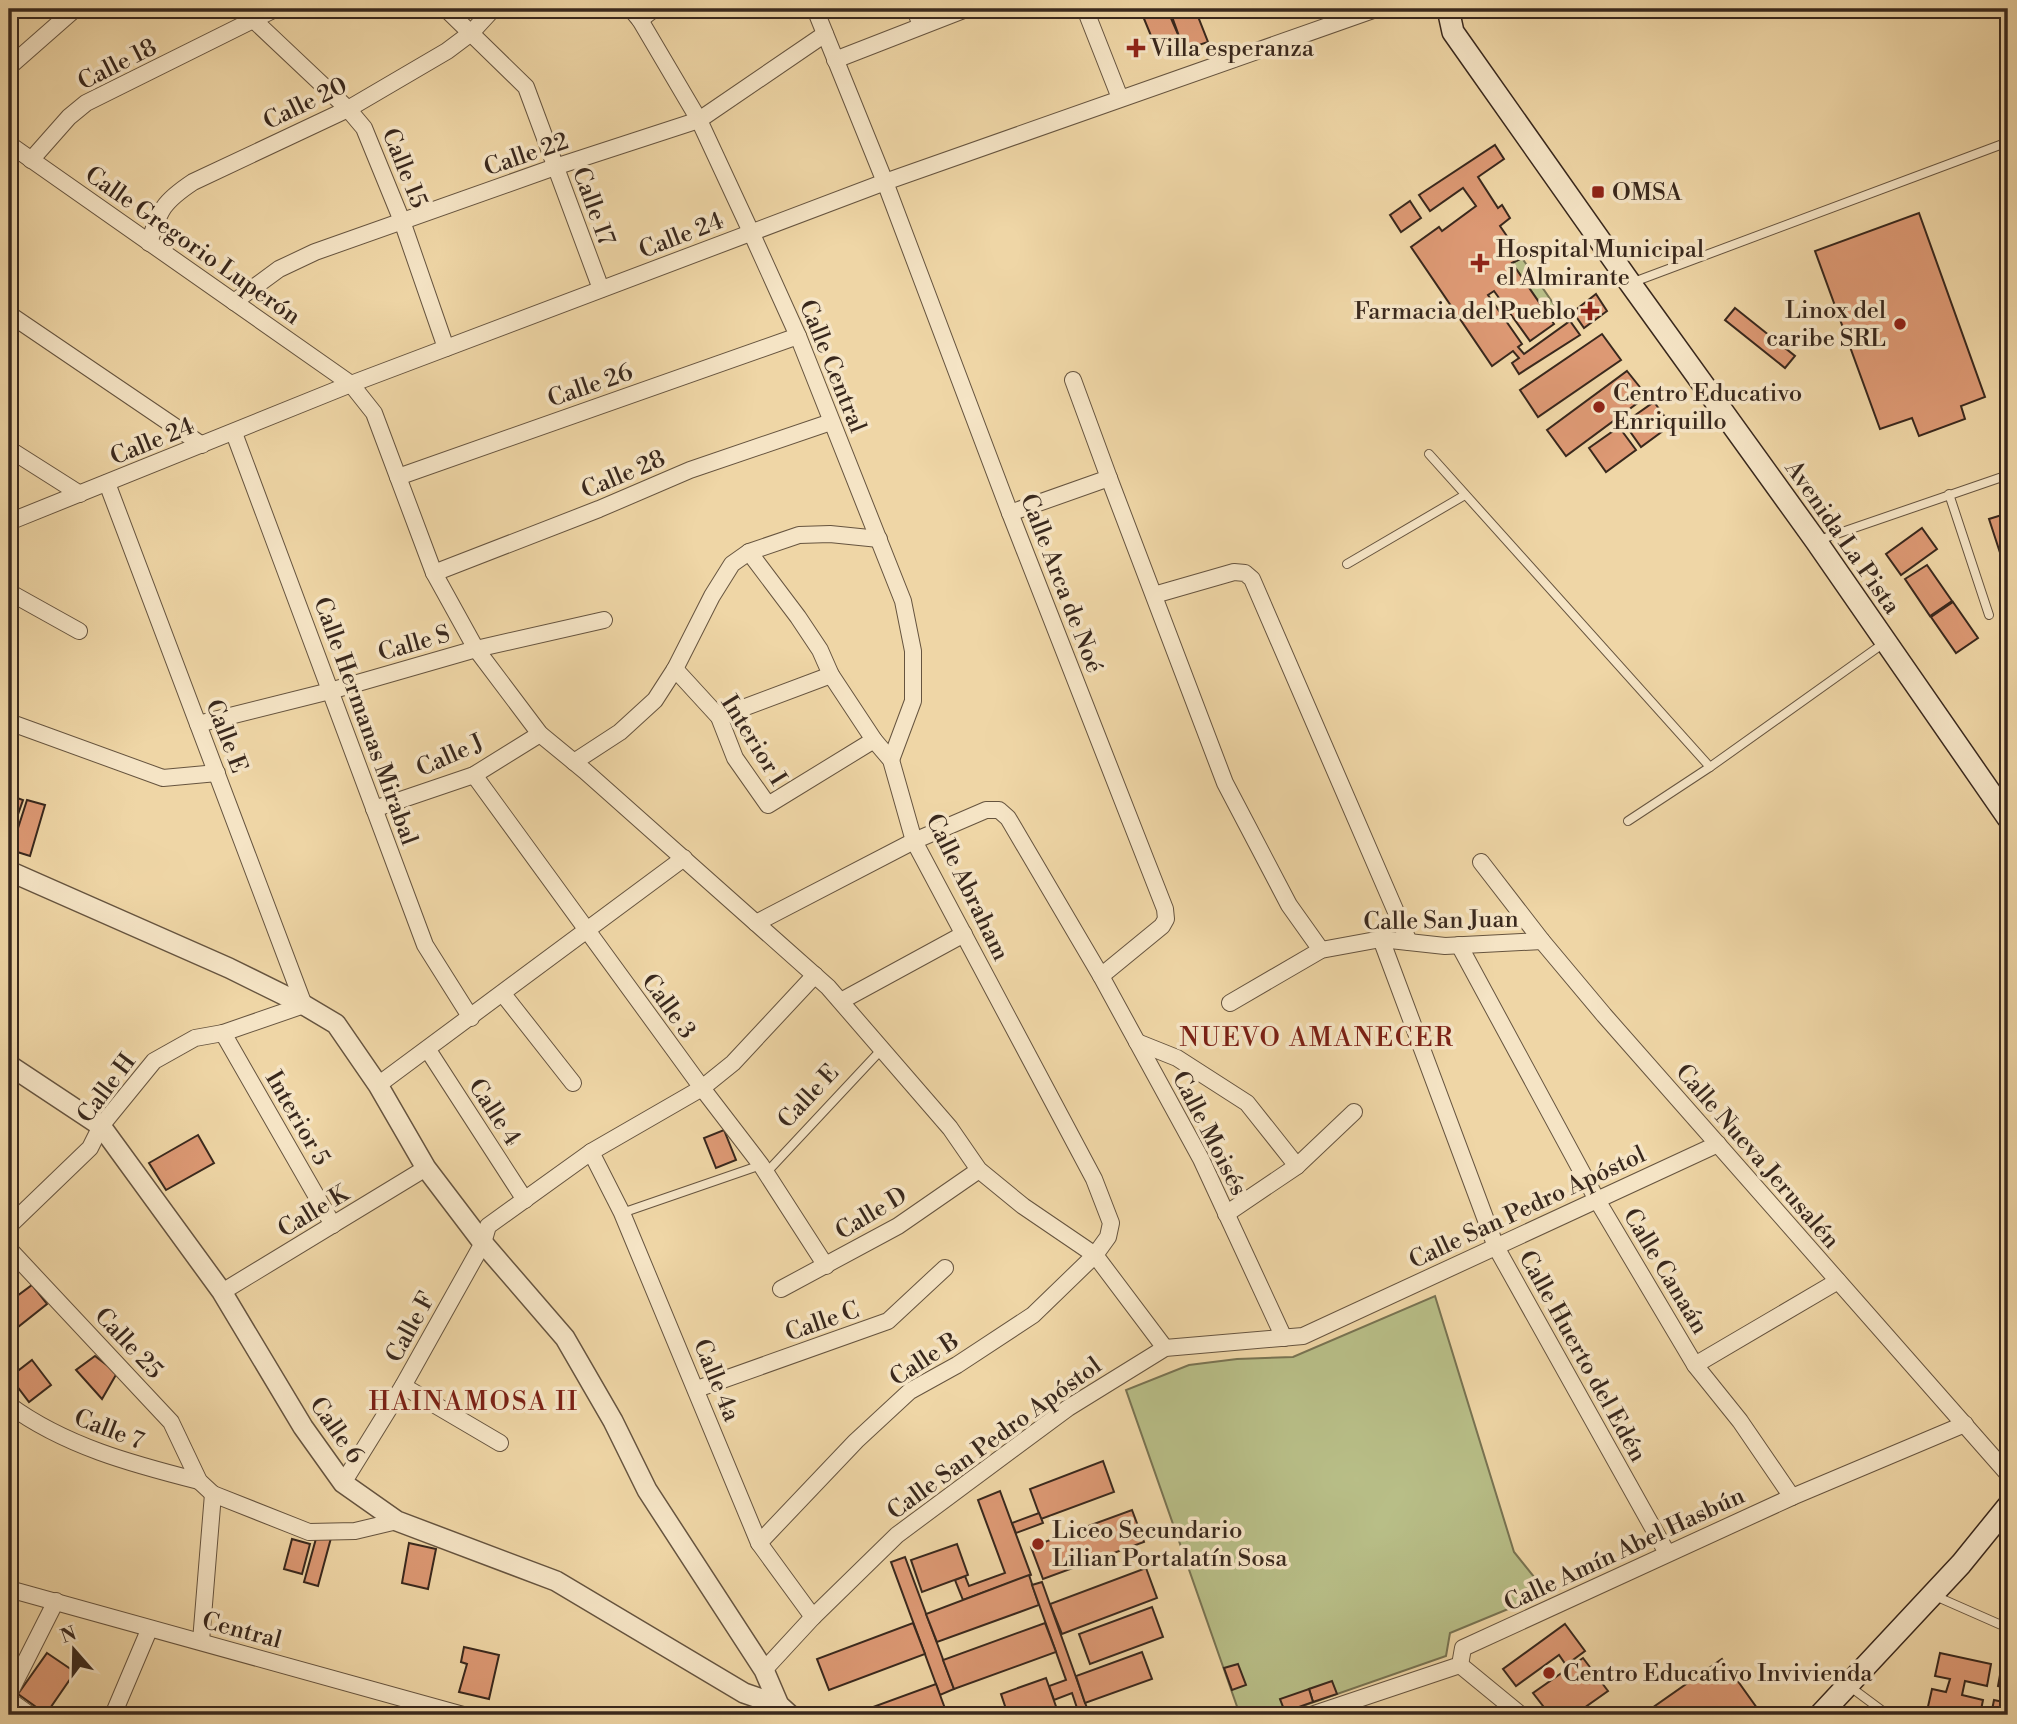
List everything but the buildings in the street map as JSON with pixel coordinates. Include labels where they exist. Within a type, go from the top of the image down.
[{"type":"main road","name":"Avenida La Pista","points":[[1448,9],[1453,32],[1816,541],[2008,818]]},
{"type":"main road","points":[[1820,1715],[1933,1595],[2008,1506]]},
{"type":"street","points":[[9,67],[75,9]]},
{"type":"street","name":"Calle 18","points":[[31,160],[69,117],[86,103],[247,15],[275,9]]},
{"type":"street","name":"Calle 17","points":[[446,9],[526,87],[601,289]]},
{"type":"street","name":"Calle 20","points":[[149,243],[160,210],[172,195],[193,182],[348,109],[447,51],[471,33],[493,9]]},
{"type":"street","points":[[636,14],[654,9]]},
{"type":"street","name":"Calle Arca de Noé","points":[[815,9],[885,182],[1010,513],[1165,909],[1166,919],[1162,926],[1101,976]]},
{"type":"street","points":[[915,9],[921,26]]},
{"type":"street","points":[[835,60],[966,9]]},
{"type":"street","points":[[1085,9],[1120,98]]},
{"type":"street","name":"Calle 24","points":[[9,523],[351,384],[751,232],[1120,98],[1376,9]]},
{"type":"street","name":"Calle Central","points":[[636,14],[699,120],[751,232],[798,337],[902,601],[913,651],[913,701],[891,760]]},
{"type":"street","name":"Calle 15","points":[[247,15],[348,109],[364,128],[402,221],[446,348]]},
{"type":"street","name":"Calle 22","points":[[234,302],[279,269],[315,252],[555,167],[699,120],[825,34]]},
{"type":"street","name":"Calle Gregorio Luperón","points":[[9,144],[351,384],[374,413],[434,573],[476,649],[540,734],[815,975],[841,1001],[950,1128],[979,1170],[1023,1206],[1095,1255],[1165,1348]]},
{"type":"street","points":[[9,314],[202,445]]},
{"type":"street","name":"Calle 26","points":[[398,477],[798,337]]},
{"type":"street","points":[[1073,380],[1225,783],[1289,905],[1321,950]]},
{"type":"street","name":"Calle 28","points":[[434,573],[599,509],[690,470],[831,422]]},
{"type":"street","name":"Calle Hermanas Mirabal","points":[[234,433],[425,945],[471,1018]]},
{"type":"street","points":[[9,449],[80,494]]},
{"type":"street","points":[[1010,513],[1109,478]]},
{"type":"street","name":"Calle E","points":[[107,483],[304,1005]]},
{"type":"street","points":[[574,762],[620,732],[656,699],[725,575],[732,565],[749,552],[799,536],[830,534],[879,539]]},
{"type":"street","name":"Calle Abraham","points":[[749,552],[799,617],[820,650],[831,675],[874,740],[891,760],[914,841],[1104,1202],[1111,1223],[1110,1230],[1095,1255]]},
{"type":"street","points":[[1154,595],[1234,572],[1245,573],[1252,579],[1409,942]]},
{"type":"street","points":[[9,592],[79,631]]},
{"type":"street","name":"Calle S","points":[[198,724],[330,691],[476,649],[604,620]]},
{"type":"street","name":"Interior I","points":[[675,669],[719,717],[735,758],[768,805],[874,740]]},
{"type":"street","points":[[719,717],[831,675]]},
{"type":"street","points":[[9,722],[163,778],[217,773]]},
{"type":"street","name":"Calle J","points":[[374,809],[474,775],[540,734]]},
{"type":"street","name":"Calle 3","points":[[474,775],[586,931],[764,1169],[825,1266]]},
{"type":"street","name":"Calle Moisés","points":[[914,841],[986,810],[999,810],[1008,818],[1101,976],[1201,1159],[1284,1338]]},
{"type":"street","points":[[756,923],[914,841]]},
{"type":"street","points":[[378,1085],[684,858]]},
{"type":"street","name":"Calle Nueva Jerusalén","points":[[1481,862],[1542,940],[1717,1144],[2008,1474]]},
{"type":"street","points":[[9,871],[229,968],[336,1024],[378,1085],[426,1168],[486,1234],[565,1338],[613,1421],[647,1490],[764,1670],[784,1710]]},
{"type":"street","points":[[841,1001],[964,934]]},
{"type":"street","name":"Calle San Juan","points":[[1230,1003],[1321,950],[1381,939],[1459,945],[1542,940]]},
{"type":"street","name":"Calle Huerto del Edén","points":[[1381,939],[1496,1247],[1667,1553]]},
{"type":"street","name":"Calle Canaán","points":[[1459,945],[1597,1200],[1695,1365],[1740,1421],[1792,1497]]},
{"type":"street","points":[[486,1234],[525,1200],[591,1152],[702,1088],[733,1063],[815,975]]},
{"type":"street","points":[[503,994],[573,1083]]},
{"type":"street","name":"Calle H","points":[[9,1226],[90,1148],[101,1126],[154,1061],[195,1038],[223,1033],[304,1005]]},
{"type":"street","name":"Interior 5","points":[[223,1033],[333,1225]]},
{"type":"street","points":[[1137,1042],[1177,1058],[1247,1103],[1297,1167]]},
{"type":"street","name":"Calle 4","points":[[428,1050],[525,1200]]},
{"type":"street","name":"Calle 6","points":[[9,1065],[101,1126],[222,1292],[303,1427],[343,1483],[397,1521],[556,1581],[744,1693],[784,1710]]},
{"type":"street","points":[[1226,1214],[1297,1167],[1354,1112]]},
{"type":"street","name":"Calle San Pedro Apóstol","points":[[764,1670],[813,1617],[897,1535],[1068,1408],[1165,1348],[1303,1336],[1717,1144]]},
{"type":"street","name":"Calle 4a","points":[[591,1152],[622,1213],[759,1543],[813,1617]]},
{"type":"street","name":"Calle K","points":[[222,1292],[426,1168]]},
{"type":"street","name":"Calle D","points":[[781,1289],[898,1226],[979,1170]]},
{"type":"street","name":"Calle F","points":[[343,1483],[403,1386],[486,1234]]},
{"type":"street","name":"Calle 25","points":[[9,1249],[171,1422],[200,1481]]},
{"type":"street","name":"Calle B","points":[[759,1543],[856,1441],[909,1391],[957,1364],[1032,1315],[1095,1255]]},
{"type":"street","name":"Calle C","points":[[697,1389],[888,1321],[945,1268]]},
{"type":"street","points":[[1695,1365],[1838,1281]]},
{"type":"street","points":[[403,1386],[500,1443]]},
{"type":"street","name":"Calle 7","points":[[9,1405],[25,1417],[78,1444],[129,1463],[200,1481]]},
{"type":"street","name":"Calle Amín Abel Hasbún","points":[[1460,1665],[1463,1647],[1792,1497],[1965,1424]]},
{"type":"street","points":[[200,1481],[213,1494],[309,1532],[355,1531],[397,1521]]},
{"type":"street","points":[[201,1642],[213,1494]]},
{"type":"street","name":"Central","points":[[9,1589],[463,1715]]},
{"type":"street","points":[[9,1693],[55,1601]]},
{"type":"street","points":[[113,1715],[149,1630]]},
{"type":"street","points":[[1311,1715],[1460,1665],[1516,1713]]},
{"type":"street","points":[[9,1700],[30,1715]]},
{"type":"lane","points":[[1630,283],[2008,142]]},
{"type":"lane","points":[[1429,454],[1710,767]]},
{"type":"lane","points":[[1816,541],[2008,475]]},
{"type":"lane","points":[[1950,494],[1989,615]]},
{"type":"lane","points":[[1347,564],[1465,495]]},
{"type":"lane","points":[[1628,821],[1710,767],[1885,643]]},
{"type":"lane","name":"Calle E","points":[[622,1213],[764,1169],[882,1049]]},
{"type":"lane","points":[[1933,1595],[2008,1628]]},
{"type":"lane","points":[[1849,1686],[1888,1715]]},
{"type":"green space","points":[[1522,258],[1555,306],[1550,318],[1512,263]]},
{"type":"green space","points":[[1435,1296],[1514,1552],[1547,1593],[1450,1633],[1446,1656],[1277,1715],[1240,1715],[1126,1390],[1189,1365],[1237,1359],[1293,1357]]},
{"type":"place","name":"Villa esperanza","points":[[1136,48]]},
{"type":"place","name":"OMSA","points":[[1598,192]]},
{"type":"place","name":"Hospital Municipal el Almirante","points":[[1480,263]]},
{"type":"place","name":"Farmacia del Pueblo","points":[[1590,311]]},
{"type":"place","name":"Linox del caribe SRL","points":[[1900,324]]},
{"type":"place","name":"Centro Educativo Enriquillo","points":[[1599,407]]},
{"type":"place","name":"Liceo Secundario Lilian Portalatín Sosa","points":[[1038,1544]]},
{"type":"place","name":"Centro Educativo Invivienda","points":[[1549,1673]]},
{"type":"district","name":"NUEVO AMANECER","points":[[1317,1037]]},
{"type":"district","name":"HAINAMOSA II","points":[[474,1401]]}]
